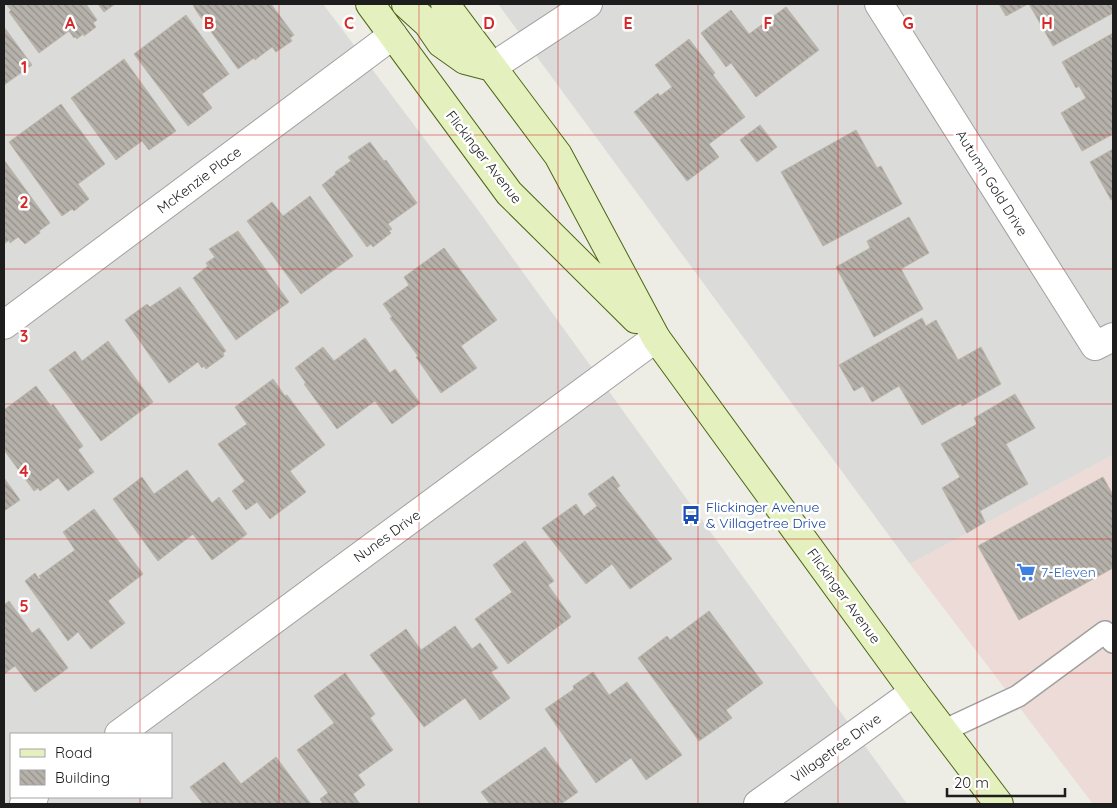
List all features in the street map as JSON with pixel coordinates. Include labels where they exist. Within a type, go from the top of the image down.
[{"type":"main road","name":"Flickinger Avenue","points":[[370,4],[509,193],[656,338]]},
{"type":"main road","points":[[406,4],[428,24],[441,43],[465,60],[492,67]]},
{"type":"main road","name":"Flickinger Avenue","points":[[445,4],[558,155],[656,338],[914,692],[999,804]]},
{"type":"street","points":[[492,67],[588,4]]},
{"type":"street","name":"Autumn Gold Drive","points":[[879,4],[1095,346],[1113,337]]},
{"type":"street","name":"McKenzie Place","points":[[4,325],[393,35]]},
{"type":"street","name":"Nunes Drive","points":[[120,733],[656,338]]},
{"type":"street","name":"Villagetree Drive","points":[[758,804],[914,692]]},
{"type":"lane","points":[[943,730],[1018,696],[1105,632],[1113,642]]},
{"type":"shaded area","points":[[4,4],[323,4],[475,206],[907,804],[4,804]]},
{"type":"shaded area","points":[[498,4],[1113,4],[1113,455],[910,564]]},
{"type":"shaded area","points":[[1113,455],[1113,804],[1093,804],[910,564]]},
{"type":"building","points":[[6,4],[86,4],[97,20],[93,23],[96,27],[77,39],[69,31],[39,53],[9,12],[11,10]]},
{"type":"building","points":[[98,4],[115,4],[104,12]]},
{"type":"building","points":[[271,4],[294,35],[290,38],[292,41],[276,52],[272,47],[255,60],[254,58],[238,69],[197,12],[193,5]]},
{"type":"building","points":[[999,4],[1028,4],[1006,16]]},
{"type":"building","points":[[1029,4],[1113,4],[1113,13],[1053,46]]},
{"type":"building","points":[[786,7],[819,50],[756,97],[731,63],[726,67],[701,33],[731,10],[749,34]]},
{"type":"building","points":[[186,15],[229,74],[202,94],[212,108],[188,126],[134,54]]},
{"type":"building","points":[[4,27],[32,65],[4,85]]},
{"type":"building","points":[[1113,33],[1113,134],[1082,151],[1061,113],[1086,98],[1079,86],[1076,88],[1062,62]]},
{"type":"building","points":[[689,39],[745,117],[709,144],[719,157],[687,181],[634,112],[658,93],[660,96],[672,87],[655,65]]},
{"type":"building","points":[[124,59],[176,131],[149,150],[142,141],[116,160],[71,98]]},
{"type":"building","points":[[61,104],[105,164],[78,184],[89,199],[74,211],[72,209],[62,216],[9,142]]},
{"type":"building","points":[[760,125],[777,147],[757,162],[740,140]]},
{"type":"building","points":[[856,130],[877,168],[881,166],[902,204],[823,246],[781,172]]},
{"type":"building","points":[[370,142],[384,161],[386,160],[417,203],[388,224],[392,229],[389,231],[391,233],[373,247],[371,244],[367,247],[322,185],[336,174],[335,172],[351,161],[348,157]]},
{"type":"building","points":[[1113,149],[1113,199],[1111,200],[1090,162]]},
{"type":"building","points":[[4,160],[50,223],[25,244],[18,237],[10,243],[9,240],[4,244]]},
{"type":"building","points":[[310,196],[353,256],[301,294],[247,221],[272,202],[283,216]]},
{"type":"building","points":[[909,217],[929,253],[901,269],[923,309],[874,337],[836,267],[870,248],[867,241]]},
{"type":"building","points":[[238,231],[289,302],[236,340],[193,278],[208,266],[206,263],[215,257],[209,249]]},
{"type":"building","points":[[444,248],[497,320],[461,346],[477,368],[441,393],[416,357],[418,356],[390,318],[392,317],[383,304],[409,285],[404,277]]},
{"type":"building","points":[[180,287],[226,351],[223,353],[224,356],[206,369],[204,366],[202,368],[198,362],[169,383],[125,320],[147,304],[150,307]]},
{"type":"building","points":[[922,318],[926,326],[936,320],[958,360],[981,347],[1001,384],[962,406],[961,403],[922,425],[899,386],[872,402],[863,386],[854,391],[839,365]]},
{"type":"building","points":[[365,338],[390,373],[395,369],[420,403],[392,424],[375,401],[337,429],[304,384],[306,383],[295,368],[323,347],[334,361]]},
{"type":"building","points":[[108,341],[153,402],[101,441],[49,370],[75,351],[82,361]]},
{"type":"building","points":[[273,379],[325,445],[290,471],[306,492],[270,519],[257,502],[246,510],[232,491],[245,481],[218,444],[247,424],[235,407]]},
{"type":"building","points":[[36,386],[51,406],[53,404],[83,446],[78,450],[94,472],[68,491],[58,478],[40,491],[38,488],[34,491],[4,450],[4,414],[6,413],[4,410]]},
{"type":"building","points":[[1015,394],[1035,428],[1006,444],[1028,484],[980,511],[985,522],[967,533],[942,488],[960,477],[941,444],[977,424],[974,418]]},
{"type":"building","points":[[187,470],[212,503],[219,497],[247,534],[212,560],[193,534],[158,561],[113,499],[142,477],[154,494]]},
{"type":"building","points":[[613,476],[620,486],[617,488],[672,559],[630,589],[612,564],[586,584],[542,528],[576,504],[584,516],[597,506],[588,494]]},
{"type":"building","points":[[1103,477],[1113,495],[1113,568],[1019,620],[978,546]]},
{"type":"building","points":[[4,478],[20,500],[4,511]]},
{"type":"building","points":[[94,509],[143,574],[108,601],[125,623],[91,649],[78,632],[68,641],[25,581],[35,573],[39,579],[41,578],[39,576],[75,550],[63,532]]},
{"type":"building","points":[[525,541],[554,581],[548,585],[571,617],[508,664],[475,619],[512,592],[493,565]]},
{"type":"building","points":[[9,601],[32,633],[39,628],[68,668],[35,692],[15,666],[4,674],[4,605]]},
{"type":"building","points":[[709,611],[763,683],[726,710],[732,718],[699,741],[638,658],[667,636],[670,640]]},
{"type":"building","points":[[455,626],[472,649],[480,643],[498,668],[491,672],[510,698],[480,720],[465,698],[424,727],[370,655],[406,629],[421,650]]},
{"type":"building","points":[[593,672],[609,695],[627,682],[682,755],[646,780],[631,758],[596,783],[545,709],[574,689],[573,686]]},
{"type":"building","points":[[345,673],[375,714],[370,718],[393,750],[358,775],[365,785],[353,794],[360,804],[323,804],[320,799],[328,793],[297,750],[334,723],[314,696]]},
{"type":"building","points":[[545,747],[578,792],[561,804],[490,804],[481,792]]},
{"type":"building","points":[[276,757],[311,804],[203,804],[190,787],[224,762],[241,784]]},
{"type":"place","name":"Flickinger Avenue & Villagetree Drive","points":[[691,515]]},
{"type":"place","name":"7-Eleven","points":[[1026,572]]}]
